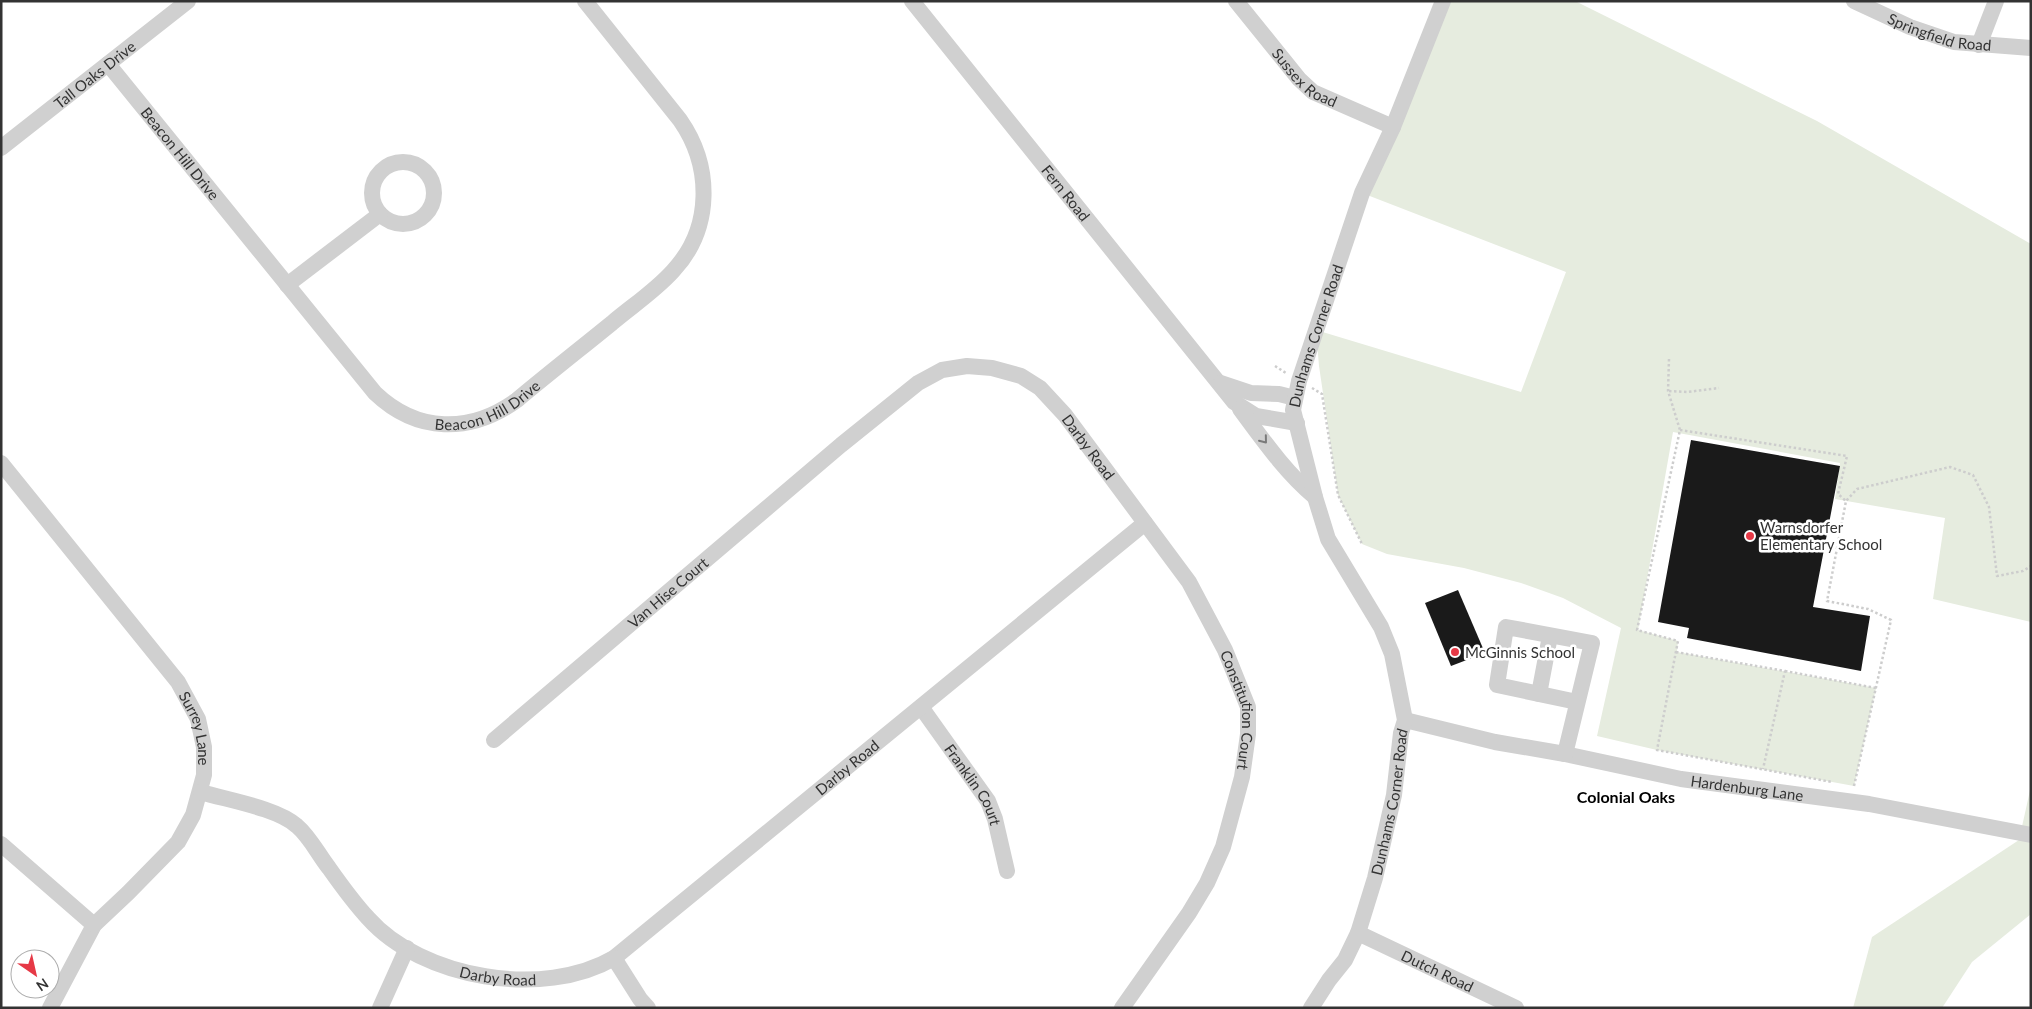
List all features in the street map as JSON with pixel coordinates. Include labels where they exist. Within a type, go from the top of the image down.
[{"type":"street","name":"Tall Oaks Drive","points":[[1,148],[188,1]]},
{"type":"street","name":"Beacon Hill Drive","points":[[108,64],[382,400],[400,412],[420,421],[452,425],[484,419],[504,410],[666,279],[689,249],[699,226],[704,190],[698,153],[680,120],[585,1]]},
{"type":"street","name":"Fern Road","points":[[912,1],[1234,402],[1256,416],[1297,423]]},
{"type":"street","name":"Sussex Road","points":[[1236,1],[1298,79],[1313,92],[1393,127]]},
{"type":"street","name":"Dunhams Corner Road","points":[[1310,1008],[1328,980],[1345,960],[1358,933],[1375,878],[1394,795],[1401,733],[1405,720],[1392,654],[1381,627],[1328,539],[1315,497],[1297,423],[1294,410],[1295,398],[1362,193],[1393,127],[1443,1]]},
{"type":"street","name":"Springfield Road","points":[[1854,1],[1910,27],[1954,42],[2031,48]]},
{"type":"street","points":[[1979,45],[1996,1]]},
{"type":"street","points":[[287,284],[380,214]]},
{"type":"street","name":"Darby Road","points":[[201,792],[272,812],[296,825],[369,919],[407,948],[436,963],[457,971],[502,979],[532,979],[570,974],[614,958],[1145,523],[1064,415],[1040,388],[1021,376],[992,368],[967,366],[942,370],[918,383],[842,445]]},
{"type":"street","points":[[1221,384],[1251,393],[1279,394],[1295,398]]},
{"type":"street","points":[[1234,402],[1278,459],[1303,487],[1315,497]]},
{"type":"street","name":"Van Hise Court","points":[[494,740],[842,445]]},
{"type":"street","name":"Surrey Lane","points":[[1,463],[186,694],[198,719],[204,747],[204,775],[201,792],[193,815],[178,842],[94,925],[50,1008]]},
{"type":"street","name":"Constitution Court","points":[[1122,1008],[1189,913],[1207,883],[1222,847],[1242,777],[1248,734],[1248,707],[1225,650],[1189,582],[1145,523]]},
{"type":"street","points":[[1565,754],[1592,643],[1506,627],[1496,685],[1577,702]]},
{"type":"street","points":[[1539,694],[1550,636]]},
{"type":"street","name":"Franklin Court","points":[[921,707],[988,800],[995,819],[1008,871]]},
{"type":"street","name":"Hardenburg Lane","points":[[1405,720],[1495,742],[1565,754],[1681,779],[1869,804],[2031,835]]},
{"type":"street","points":[[1,844],[94,925]]},
{"type":"street","name":"Dutch Road","points":[[1358,933],[1516,1008]]},
{"type":"street","points":[[380,1008],[407,948]]},
{"type":"street","points":[[614,958],[640,999],[648,1008]]},
{"type":"path","points":[[1669,359],[1668,391],[1680,430],[1637,630],[1678,641],[1657,750],[1836,782]]},
{"type":"path","points":[[1668,391],[1687,392],[1719,388]]},
{"type":"path","points":[[1322,394],[1338,494],[1362,544]]},
{"type":"path","points":[[1680,430],[1847,456],[1838,494],[1846,501]]},
{"type":"path","points":[[1845,784],[1854,786],[1891,620],[1868,609],[1827,601],[1846,501],[1857,489],[1892,480],[1950,467],[1966,472],[1974,475],[1989,507],[1997,576],[2023,571],[2031,566]]},
{"type":"path","points":[[1676,652],[1876,688]]},
{"type":"path","points":[[1763,769],[1785,671]]},
{"type":"shaded area","points":[[1445,1],[1575,1],[1817,121],[2031,244],[2031,622],[1933,599],[1945,518],[1835,499],[1840,463],[1673,432],[1638,630],[1678,641],[1677,652],[1876,688],[1854,786],[1657,750],[1597,736],[1621,628],[1563,598],[1521,583],[1464,568],[1387,554],[1362,544],[1338,495],[1319,366],[1316,330],[1521,392],[1566,272],[1362,193]]},
{"type":"shaded area","points":[[2031,786],[2031,914],[1972,962],[1942,1008],[1853,1008],[1872,937],[2019,840]]},
{"type":"building","name":"Warnsdorfer Elementary School","points":[[1691,440],[1840,466],[1813,607],[1870,616],[1861,671],[1687,638],[1689,628],[1658,622]]},
{"type":"building","points":[[1458,590],[1485,653],[1451,666],[1425,603]]},
{"type":"place","name":"Warnsdorfer Elementary School","points":[[1750,536]]},
{"type":"place","name":"McGinnis School","points":[[1455,652]]},
{"type":"district","name":"Colonial Oaks","points":[[1626,796]]}]
